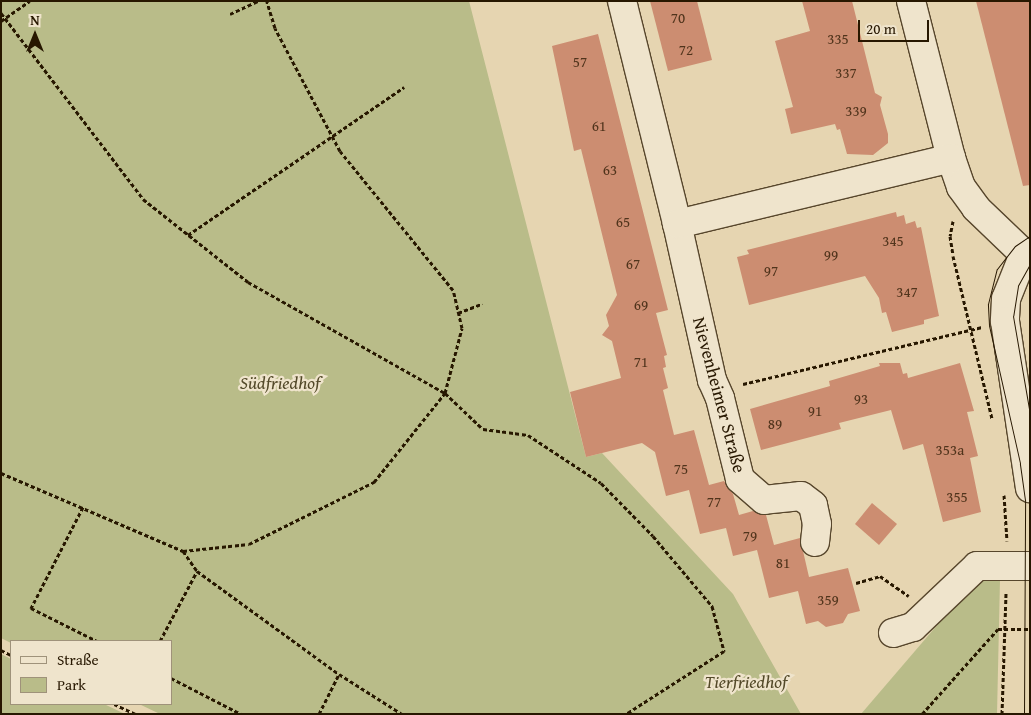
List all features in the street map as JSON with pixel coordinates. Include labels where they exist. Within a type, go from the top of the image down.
[{"type":"street","name":"Nievenheimer Straße","points":[[622,1],[677,224],[712,380],[720,398],[740,479],[764,500],[801,496],[812,505],[816,524],[815,542]]},
{"type":"street","points":[[911,1],[951,158],[970,200],[1003,237],[1027,252],[1006,300],[1005,321],[1023,387],[1030,488]]},
{"type":"street","points":[[677,224],[951,158]]},
{"type":"street","points":[[893,633],[912,627],[977,566],[1018,566]]},
{"type":"path","points":[[3,20],[30,1]]},
{"type":"path","points":[[230,14],[258,1]]},
{"type":"path","points":[[1,473],[183,551],[249,544],[374,482],[445,392],[462,328],[453,290],[340,151],[275,28],[267,1]]},
{"type":"path","points":[[1,13],[3,20],[143,199],[248,282],[445,392],[483,429],[528,435],[600,483],[653,536],[712,606],[724,652],[626,714]]},
{"type":"path","points":[[188,234],[404,87]]},
{"type":"path","points":[[970,200],[953,220],[950,236],[993,428]]},
{"type":"path","points":[[458,312],[482,304]]},
{"type":"path","points":[[712,380],[743,385],[1005,321]]},
{"type":"path","points":[[1002,714],[1004,628],[1018,566],[1003,488]]},
{"type":"path","points":[[82,507],[31,608],[95,640]]},
{"type":"path","points":[[183,551],[197,572],[339,674],[402,714]]},
{"type":"path","points":[[161,640],[197,572]]},
{"type":"path","points":[[856,583],[880,576],[930,610]]},
{"type":"path","points":[[922,714],[998,628],[1030,629]]},
{"type":"path","points":[[319,714],[339,674]]},
{"type":"path","points":[[172,679],[241,714]]},
{"type":"path","points":[[116,705],[135,714]]},
{"type":"green space","name":"Südfriedhof","points":[[1,1],[469,1],[586,457],[602,453],[733,594],[801,714],[160,714],[141,705],[172,705],[172,640],[10,640],[10,642],[1,638]]},
{"type":"green space","points":[[981,574],[1000,580],[997,714],[861,714]]},
{"type":"green space","points":[[1,654],[10,658],[10,705],[106,705],[125,714],[1,714]]},
{"type":"building","points":[[650,1],[697,1],[712,60],[668,71]]},
{"type":"building","points":[[802,1],[852,1],[875,93],[882,97],[880,105],[888,134],[888,143],[873,155],[847,154],[840,129],[837,130],[835,124],[791,134],[785,109],[793,107],[775,41],[810,31]]},
{"type":"building","points":[[976,1],[1030,1],[1030,185],[1023,186]]},
{"type":"building","points":[[598,34],[668,310],[656,313],[667,355],[664,356],[666,367],[663,368],[668,388],[663,390],[674,435],[694,430],[709,485],[724,481],[733,494],[739,515],[753,511],[766,515],[774,545],[800,538],[809,577],[848,568],[860,611],[848,614],[843,623],[826,627],[818,621],[806,624],[798,591],[769,598],[757,550],[733,556],[726,528],[700,534],[689,490],[666,496],[655,452],[642,443],[586,457],[570,392],[621,378],[612,341],[602,335],[609,326],[606,315],[617,295],[581,149],[574,151],[552,46]]},
{"type":"building","points":[[896,212],[897,217],[904,215],[906,224],[915,221],[917,228],[921,227],[939,316],[924,320],[924,324],[892,332],[886,312],[882,313],[879,298],[865,276],[749,305],[737,257],[749,254],[747,250]]},
{"type":"building","points":[[879,363],[900,363],[903,374],[907,373],[908,378],[960,363],[974,411],[967,412],[978,456],[970,458],[981,512],[943,522],[923,444],[903,450],[891,410],[839,423],[841,429],[761,450],[750,409],[830,386],[829,381],[880,366]]},
{"type":"building","points":[[872,503],[897,524],[879,545],[855,524]]},
{"type":"tram line","points":[[1024,714],[1025,500],[1020,463],[989,325],[988,304],[997,269],[1015,246],[1030,236]]},
{"type":"tram line","points":[[1030,264],[1018,286],[1013,316],[1030,414]]},
{"type":"park label","name":"Tierfriedhof","points":[[746,682]]}]
